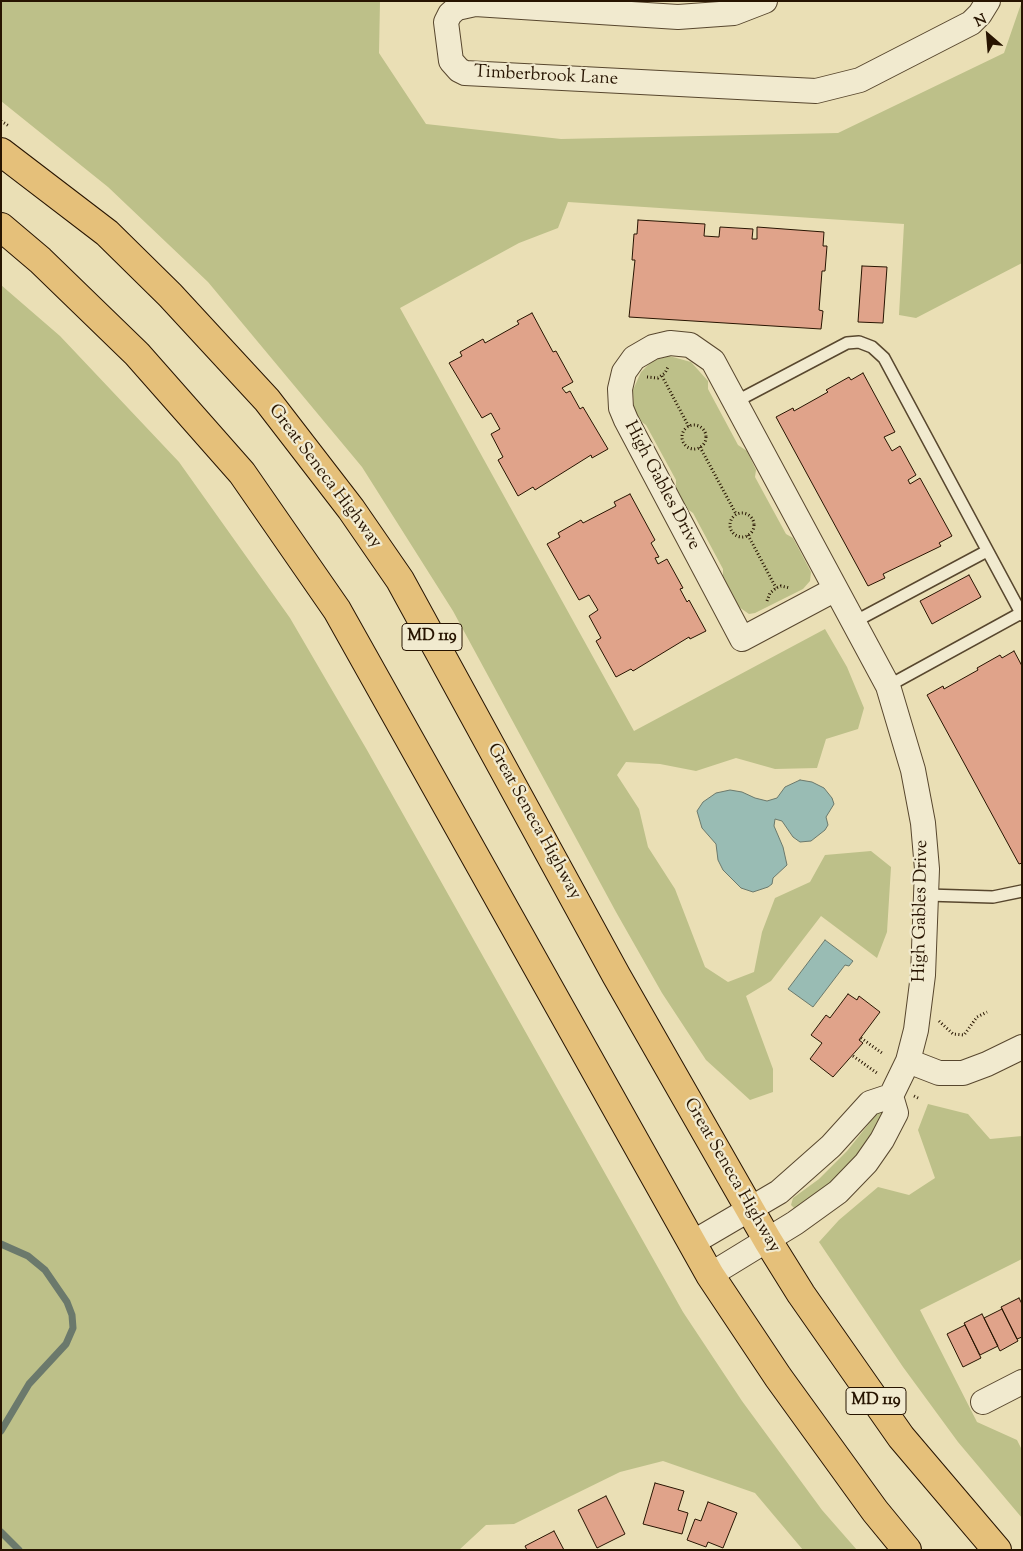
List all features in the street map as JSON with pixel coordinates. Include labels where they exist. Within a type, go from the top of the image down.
[{"type":"main road","name":"Great Seneca Highway","points":[[1,152],[107,233],[170,295],[267,400],[351,509],[400,580],[616,975],[768,1241],[801,1294],[901,1437],[997,1550]]},
{"type":"main road","points":[[1,227],[40,260],[138,354],[242,473],[337,610],[710,1275],[778,1376],[858,1487],[907,1550]]},
{"type":"street","name":"Timberbrook Lane","points":[[765,1],[734,13],[678,17],[475,4],[457,8],[450,14],[446,22],[452,62],[459,70],[465,73],[816,91],[860,80],[972,23],[988,1]]},
{"type":"street","name":"High Gables Drive","points":[[710,1275],[768,1241],[838,1192],[866,1163],[882,1140],[896,1113],[891,1096],[908,1061],[916,1030],[922,984],[927,895],[926,845],[919,799],[905,738],[888,686],[854,622],[834,590],[713,361],[690,346],[670,343],[653,347],[634,358],[624,372],[620,389],[622,408],[631,432],[742,639],[834,590]]},
{"type":"street","points":[[908,1061],[939,1073],[963,1073],[1022,1048]]},
{"type":"street","points":[[692,1243],[779,1192],[831,1146],[870,1103],[891,1096]]},
{"type":"street","points":[[983,1402],[1022,1382]]},
{"type":"lane","points":[[735,402],[847,343],[859,342],[872,347],[884,358],[1021,614],[888,686]]},
{"type":"lane","points":[[854,622],[987,551]]},
{"type":"lane","points":[[927,895],[993,897],[1022,891]]},
{"type":"path","points":[[1,121],[8,126]]},
{"type":"path","points":[[662,376],[689,427]]},
{"type":"path","points":[[699,426],[703,429],[706,439],[700,448],[690,448],[683,440],[683,435],[689,427],[699,426]]},
{"type":"path","points":[[700,448],[736,514]]},
{"type":"path","points":[[736,514],[747,514],[752,517],[753,528],[748,535],[740,536],[731,530],[732,519],[736,514]]},
{"type":"path","points":[[748,535],[776,588]]},
{"type":"path","points":[[939,1020],[953,1034],[964,1035],[977,1017],[986,1012]]},
{"type":"path","points":[[861,1038],[882,1053]]},
{"type":"green space","points":[[1,1],[380,1],[379,53],[426,124],[561,139],[838,133],[1004,53],[1022,1],[1022,263],[916,318],[899,315],[904,224],[568,202],[558,228],[519,243],[400,308],[634,731],[825,629],[847,667],[864,708],[858,729],[826,739],[817,768],[775,769],[736,758],[696,771],[660,764],[626,762],[617,775],[639,809],[648,847],[675,889],[705,967],[728,982],[754,972],[762,932],[775,898],[810,882],[825,855],[871,851],[891,867],[887,932],[877,958],[821,916],[771,981],[746,996],[773,1069],[773,1092],[750,1100],[706,1060],[662,993],[616,912],[453,611],[362,467],[208,282],[108,187],[1,101]]},
{"type":"green space","points":[[1,285],[60,336],[179,462],[290,618],[367,750],[683,1312],[742,1401],[822,1510],[857,1550],[803,1550],[755,1493],[663,1461],[620,1472],[514,1524],[486,1525],[459,1550],[1,1550]]},
{"type":"green space","points":[[669,356],[691,362],[708,381],[708,389],[738,445],[747,451],[756,470],[755,477],[786,534],[793,538],[811,572],[810,581],[803,589],[755,613],[749,614],[739,607],[723,576],[723,569],[693,513],[686,508],[676,489],[676,480],[646,425],[639,420],[634,409],[633,390],[641,372],[652,361]]},
{"type":"green space","points":[[888,1104],[859,1157],[834,1183],[795,1209],[791,1205],[793,1198],[819,1179],[847,1151],[883,1106]]},
{"type":"green space","points":[[928,1104],[968,1114],[990,1139],[1022,1136],[1022,1259],[920,1310],[977,1422],[1017,1440],[1022,1450],[1022,1518],[958,1442],[903,1367],[819,1242],[839,1220],[878,1187],[909,1195],[935,1178],[918,1130]]},
{"type":"water","points":[[800,780],[812,782],[824,788],[832,798],[834,804],[826,817],[828,825],[825,830],[811,841],[800,842],[793,837],[782,821],[775,819],[774,826],[783,847],[787,865],[773,878],[772,884],[768,887],[753,892],[741,888],[723,870],[718,860],[716,844],[702,828],[697,811],[703,802],[716,793],[730,790],[742,792],[767,801],[777,798],[785,787]]},
{"type":"water","points":[[825,940],[853,961],[849,966],[845,965],[813,1007],[788,989]]},
{"type":"building","points":[[638,220],[705,224],[704,236],[719,237],[720,227],[753,229],[752,239],[757,239],[757,227],[824,232],[823,246],[827,246],[825,271],[822,271],[819,310],[823,311],[821,329],[629,317],[635,260],[632,260],[634,234],[637,234]]},
{"type":"building","points":[[862,266],[887,267],[883,323],[858,322]]},
{"type":"building","points":[[532,313],[553,352],[556,351],[573,382],[562,388],[566,393],[570,391],[580,409],[583,407],[608,449],[592,458],[591,455],[535,490],[533,487],[518,496],[498,460],[503,457],[491,434],[500,429],[491,413],[482,418],[449,363],[462,356],[460,352],[483,339],[485,343],[519,324],[517,321]]},
{"type":"building","points":[[863,373],[895,432],[884,437],[892,451],[900,446],[916,475],[908,480],[910,484],[920,478],[952,536],[939,543],[941,546],[883,574],[885,578],[868,586],[776,417],[793,408],[794,411],[828,392],[826,390],[849,377],[851,380]]},
{"type":"building","points":[[630,494],[655,540],[651,543],[659,557],[655,558],[658,564],[667,559],[683,588],[680,589],[687,602],[689,600],[706,631],[690,639],[689,637],[633,671],[631,669],[616,677],[596,641],[601,638],[589,616],[598,610],[589,595],[579,600],[547,544],[560,537],[558,533],[581,520],[583,523],[616,506],[614,502]]},
{"type":"building","points":[[969,575],[981,597],[932,624],[920,601]]},
{"type":"building","points":[[1014,651],[1022,666],[1022,863],[1019,864],[927,695],[943,686],[944,689],[1000,655],[1002,658]]},
{"type":"building","points":[[848,994],[857,1000],[859,996],[880,1012],[859,1040],[863,1043],[833,1077],[810,1059],[822,1043],[811,1035],[826,1015],[830,1018]]},
{"type":"building","points":[[1019,1298],[1022,1304],[1022,1337],[1017,1339],[1001,1307]]},
{"type":"building","points":[[1002,1309],[1018,1341],[1000,1351],[984,1318]]},
{"type":"building","points":[[982,1314],[998,1346],[980,1355],[964,1323]]},
{"type":"building","points":[[965,1325],[981,1358],[963,1367],[947,1334]]},
{"type":"building","points":[[655,1483],[684,1491],[678,1510],[688,1513],[682,1534],[643,1524]]},
{"type":"building","points":[[606,1496],[625,1534],[597,1548],[578,1510]]},
{"type":"building","points":[[708,1502],[737,1513],[723,1548],[708,1542],[706,1547],[687,1540],[695,1519],[701,1521]]},
{"type":"building","points":[[554,1531],[564,1550],[527,1550],[525,1546]]},
{"type":"waterway","points":[[1,1244],[28,1256],[45,1270],[67,1302],[72,1315],[73,1328],[66,1344],[29,1384],[1,1431]]},
{"type":"waterway","points":[[1,1532],[19,1550]]}]
